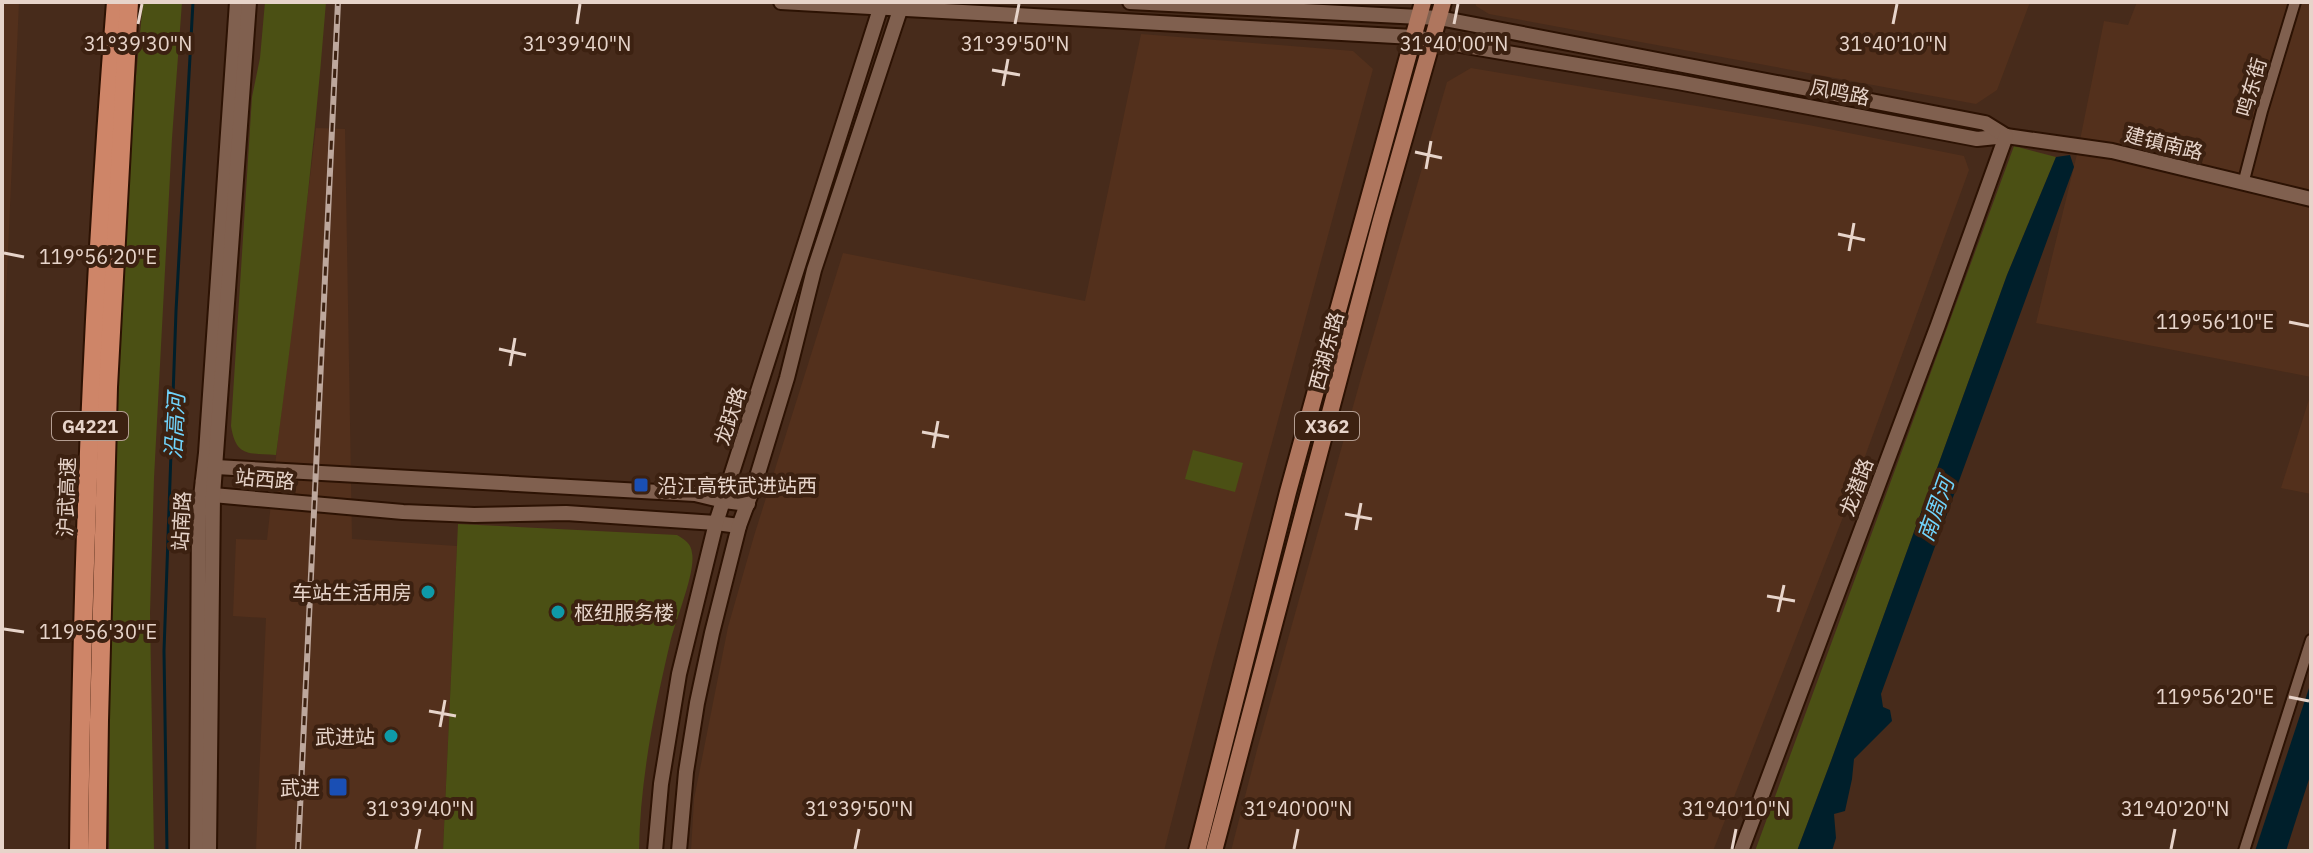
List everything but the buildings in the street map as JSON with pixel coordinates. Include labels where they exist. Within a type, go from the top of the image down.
[{"type":"highway","name":"沪武高速","points":[[79,851],[91,388],[116,2]]},
{"type":"highway","name":"沪武高速","points":[[97,851],[108,387],[129,2]]},
{"type":"main road","name":"西湖东路","points":[[1197,851],[1288,492],[1421,9]]},
{"type":"main road","name":"西湖东路","points":[[1214,851],[1381,220],[1441,10]]},
{"type":"street","name":"站南路","points":[[197,851],[199,514],[237,2]]},
{"type":"street","name":"站南路","points":[[209,851],[213,495],[249,2]]},
{"type":"street","name":"凤鸣路","points":[[781,2],[900,6],[1413,37],[1691,84],[1977,139],[2006,136]]},
{"type":"street","name":"凤鸣路","points":[[1130,2],[1441,10],[1985,123],[2006,136]]},
{"type":"street","name":"鸣东街","points":[[2243,184],[2295,2]]},
{"type":"street","name":"龙跃路","points":[[655,851],[661,784],[679,674],[716,523],[880,6]]},
{"type":"street","points":[[679,851],[686,772],[697,703],[739,526],[787,378],[814,270],[900,6]]},
{"type":"street","name":"建镇南路","points":[[2006,136],[2112,151],[2311,199]]},
{"type":"street","name":"龙潜路","points":[[1741,851],[2006,136]]},
{"type":"street","name":"站西路","points":[[739,526],[566,513],[460,515],[213,495],[203,481],[216,467],[695,494],[748,504]]},
{"type":"street","points":[[2244,851],[2311,640]]},
{"type":"shaded area","points":[[2,2],[19,2],[2,388]]},
{"type":"shaded area","points":[[1475,2],[2030,2],[1997,90],[1976,104],[1489,14]]},
{"type":"shaded area","points":[[2137,2],[2311,2],[2311,377],[2036,323],[2078,150],[2104,21],[2128,25]]},
{"type":"shaded area","points":[[1141,34],[1353,51],[1373,69],[1164,851],[691,851],[694,799],[728,627],[843,253],[1085,301]]},
{"type":"shaded area","points":[[1471,68],[1809,125],[1964,156],[1969,170],[1843,517],[1713,851],[1231,851],[1361,378],[1447,82]]},
{"type":"shaded area","name":"武进站","points":[[316,128],[345,129],[352,539],[457,546],[443,851],[256,851],[266,618],[233,616],[236,539],[267,540]]},
{"type":"shaded area","points":[[2311,393],[2311,494],[2281,488]]},
{"type":"green space","points":[[143,2],[182,2],[154,478],[150,613],[154,851],[109,851],[109,589],[127,173]]},
{"type":"green space","points":[[265,2],[326,2],[304,229],[276,455],[251,453],[240,448],[231,426],[252,97],[260,58]]},
{"type":"green space","points":[[2014,146],[2056,157],[2007,275],[1797,851],[1755,851]]},
{"type":"green space","points":[[1193,450],[1243,463],[1235,492],[1185,479]]},
{"type":"green space","points":[[458,524],[677,535],[690,547],[691,572],[670,643],[649,746],[639,851],[443,851]]},
{"type":"water","name":"南周河","points":[[2070,155],[2074,167],[1881,694],[1883,707],[1890,710],[1892,721],[1854,759],[1845,811],[1834,814],[1836,838],[1832,851],[1797,851],[2007,275],[2056,157]]},
{"type":"water","points":[[2311,682],[2311,773],[2286,851],[2255,851]]},
{"type":"waterway","name":"沿高河","points":[[167,851],[164,651],[176,311],[193,2]]},
{"type":"railway","points":[[298,851],[338,2]]},
{"type":"place","name":"沿江高铁武进站西","points":[[641,485]]},
{"type":"place","name":"车站生活用房","points":[[428,592]]},
{"type":"place","name":"枢纽服务楼","points":[[558,612]]},
{"type":"place","name":"武进站","points":[[391,736]]},
{"type":"place","name":"武进","points":[[338,787]]}]
